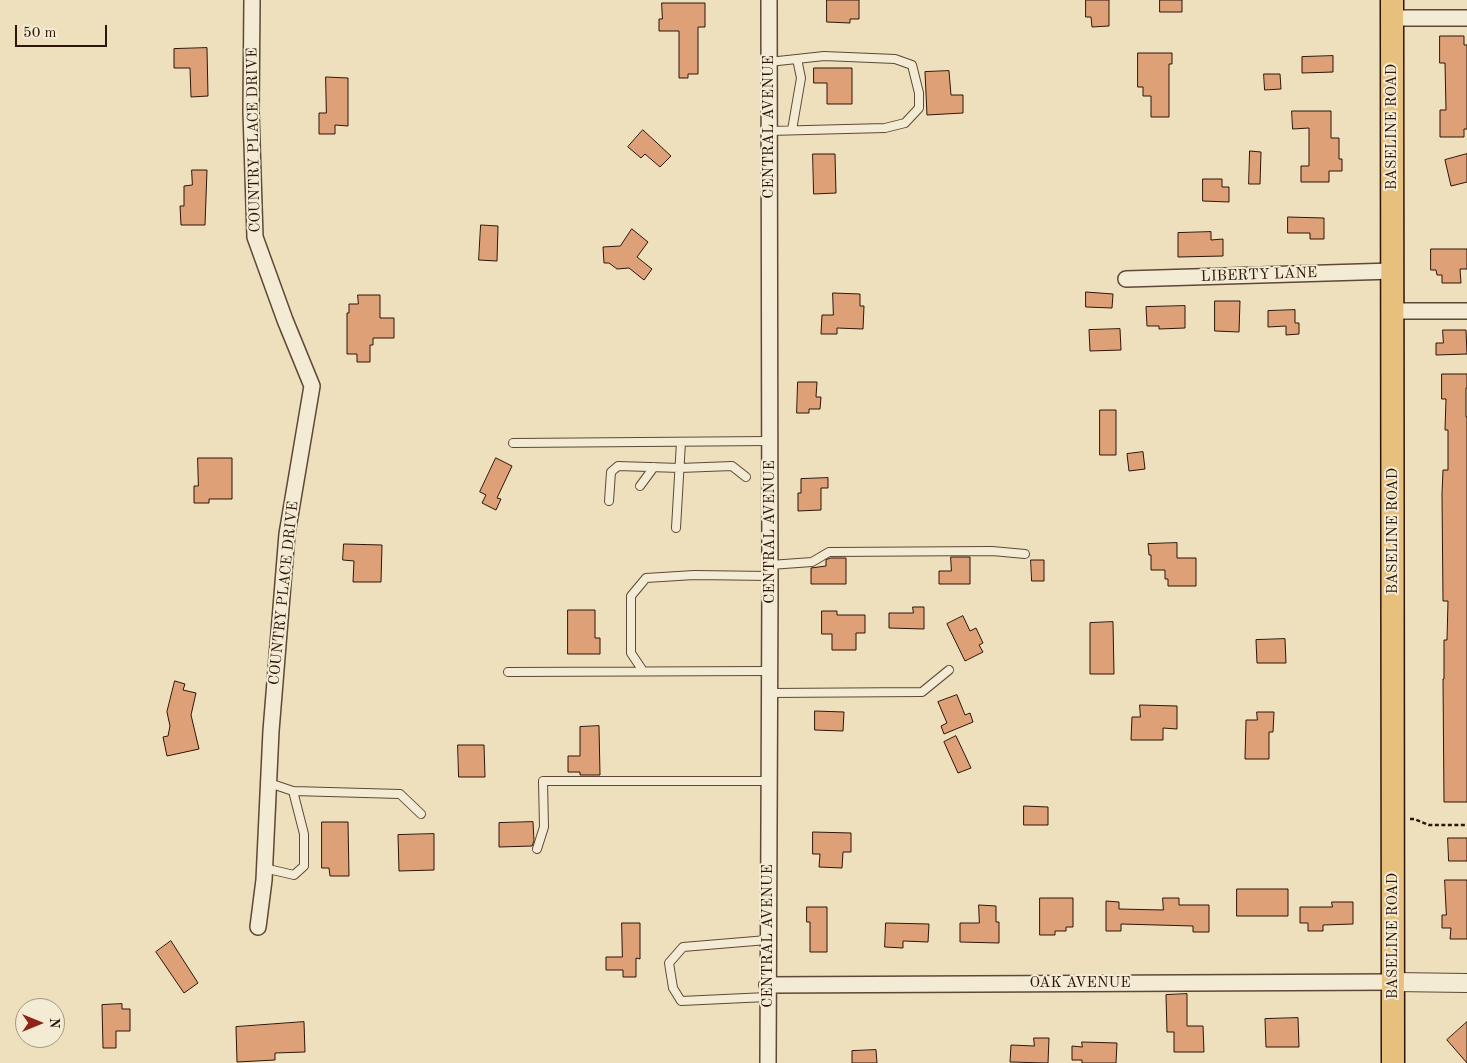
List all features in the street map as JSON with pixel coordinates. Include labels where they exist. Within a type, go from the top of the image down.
[{"type":"main road","name":"BASELINE ROAD","points":[[1392,9],[1393,1063]]},
{"type":"street","name":"COUNTRY PLACE DRIVE","points":[[252,0],[251,112],[255,237],[285,320],[312,386],[287,534],[271,731],[264,868],[258,927]]},
{"type":"street","name":"CENTRAL AVENUE","points":[[768,1063],[770,570],[769,0]]},
{"type":"street","points":[[1392,9],[1467,18]]},
{"type":"street","name":"LIBERTY LANE","points":[[1126,279],[1392,271]]},
{"type":"street","points":[[1392,311],[1467,311]]},
{"type":"street","points":[[1392,982],[1467,983]]},
{"type":"street","name":"OAK AVENUE","points":[[768,991],[1392,982]]},
{"type":"lane","points":[[769,62],[824,56],[895,59],[912,65],[919,93],[919,108],[905,123],[885,128],[769,131]]},
{"type":"lane","points":[[792,130],[801,78],[797,59]]},
{"type":"lane","points":[[513,443],[770,441]]},
{"type":"lane","points":[[676,528],[681,442]]},
{"type":"lane","points":[[610,501],[611,472],[618,466],[680,468],[732,466],[746,477]]},
{"type":"lane","points":[[640,486],[654,468]]},
{"type":"lane","points":[[643,671],[631,653],[631,596],[646,578],[770,570],[812,562],[829,552],[992,551],[1025,554]]},
{"type":"lane","points":[[769,693],[922,692],[950,670]]},
{"type":"lane","points":[[508,672],[769,671]]},
{"type":"lane","points":[[537,849],[544,827],[543,781],[768,781]]},
{"type":"lane","points":[[269,783],[293,791],[400,794],[421,814]]},
{"type":"lane","points":[[264,868],[294,875],[304,866],[304,834],[293,791]]},
{"type":"lane","points":[[768,940],[683,947],[669,963],[674,988],[681,1001],[768,991]]},
{"type":"path","points":[[1392,819],[1414,819],[1429,825],[1467,825]]},
{"type":"building","points":[[827,0],[859,0],[859,19],[850,19],[850,23],[827,22]]},
{"type":"building","points":[[1086,0],[1109,0],[1109,26],[1092,27],[1091,17],[1086,17]]},
{"type":"building","points":[[1160,0],[1182,0],[1182,12],[1160,12]]},
{"type":"building","points":[[662,3],[705,3],[705,27],[698,27],[698,74],[688,74],[688,78],[679,78],[679,31],[659,31],[659,19],[662,19]]},
{"type":"building","points":[[1440,36],[1464,36],[1464,45],[1467,45],[1467,129],[1464,129],[1464,137],[1440,137],[1440,110],[1446,110],[1445,63],[1440,63]]},
{"type":"building","points":[[207,48],[208,96],[191,97],[190,68],[174,68],[174,49]]},
{"type":"building","points":[[1138,53],[1172,53],[1172,64],[1169,64],[1169,117],[1151,117],[1151,96],[1143,96],[1143,87],[1138,87]]},
{"type":"building","points":[[1333,56],[1333,72],[1302,73],[1302,57]]},
{"type":"building","points":[[814,68],[852,68],[852,104],[827,104],[827,83],[814,83]]},
{"type":"building","points":[[949,71],[951,95],[963,95],[963,113],[927,115],[925,72]]},
{"type":"building","points":[[1264,74],[1280,74],[1281,89],[1265,90]]},
{"type":"building","points":[[326,77],[348,78],[348,126],[335,125],[335,134],[319,134],[319,113],[326,113]]},
{"type":"building","points":[[1292,111],[1331,111],[1331,138],[1339,138],[1339,159],[1342,159],[1342,171],[1329,171],[1329,182],[1301,182],[1301,166],[1309,166],[1309,128],[1293,129]]},
{"type":"building","points":[[643,130],[671,156],[660,167],[645,154],[641,158],[628,147]]},
{"type":"building","points":[[1250,151],[1261,152],[1260,184],[1249,184]]},
{"type":"building","points":[[813,154],[835,154],[836,193],[814,194]]},
{"type":"building","points":[[1467,154],[1467,182],[1451,186],[1445,160]]},
{"type":"building","points":[[192,170],[207,170],[205,225],[181,225],[180,206],[184,206],[184,186],[192,185]]},
{"type":"building","points":[[1203,179],[1222,179],[1222,187],[1229,187],[1229,202],[1203,201]]},
{"type":"building","points":[[1288,217],[1324,218],[1324,239],[1310,239],[1310,233],[1288,233]]},
{"type":"building","points":[[481,225],[498,226],[497,261],[479,260]]},
{"type":"building","points":[[632,229],[648,242],[637,257],[652,269],[644,280],[629,268],[617,269],[609,263],[604,263],[603,247],[620,246]]},
{"type":"building","points":[[1211,232],[1211,240],[1223,239],[1223,256],[1178,257],[1178,233]]},
{"type":"building","points":[[1431,249],[1467,249],[1467,269],[1460,269],[1461,283],[1442,283],[1442,275],[1437,275],[1436,270],[1431,270]]},
{"type":"building","points":[[1086,292],[1113,294],[1112,308],[1086,307]]},
{"type":"building","points":[[833,293],[860,294],[860,306],[864,306],[863,329],[837,328],[837,334],[821,334],[822,315],[833,315]]},
{"type":"building","points":[[358,295],[380,295],[380,318],[394,318],[394,338],[373,338],[373,345],[370,345],[370,362],[357,362],[357,354],[347,354],[347,313],[349,313],[349,304],[358,304]]},
{"type":"building","points":[[1215,301],[1240,301],[1239,332],[1215,331]]},
{"type":"building","points":[[1185,306],[1185,328],[1159,329],[1159,326],[1147,326],[1146,307]]},
{"type":"building","points":[[1295,310],[1295,323],[1299,323],[1299,334],[1286,335],[1286,326],[1268,327],[1268,311]]},
{"type":"building","points":[[1120,329],[1121,350],[1090,351],[1089,330]]},
{"type":"building","points":[[1443,330],[1466,330],[1467,354],[1436,355],[1436,343],[1443,343]]},
{"type":"building","points":[[1442,374],[1467,374],[1467,802],[1444,802],[1443,679],[1448,601],[1443,601],[1442,494],[1443,470],[1448,470],[1448,430],[1445,430],[1446,399],[1442,399]]},
{"type":"building","points":[[798,382],[817,382],[816,397],[821,397],[820,409],[809,409],[809,413],[797,413]]},
{"type":"building","points":[[1100,410],[1116,410],[1116,455],[1100,455]]},
{"type":"building","points":[[1143,452],[1145,469],[1129,471],[1127,454]]},
{"type":"building","points":[[198,458],[232,458],[232,499],[209,499],[209,503],[194,503],[194,486],[198,486]]},
{"type":"building","points":[[496,458],[512,466],[497,498],[501,499],[496,510],[482,503],[486,495],[480,492]]},
{"type":"building","points":[[828,478],[828,488],[821,488],[821,510],[798,511],[798,493],[801,493],[801,479]]},
{"type":"building","points":[[1177,543],[1177,558],[1196,558],[1196,586],[1168,586],[1168,579],[1165,579],[1165,570],[1151,570],[1151,555],[1149,555],[1148,544]]},
{"type":"building","points":[[344,544],[382,545],[381,582],[353,582],[354,561],[343,560]]},
{"type":"building","points":[[951,557],[970,557],[970,584],[939,584],[939,571],[951,571]]},
{"type":"building","points":[[846,558],[846,584],[811,584],[811,568],[826,566],[826,560]]},
{"type":"building","points":[[1031,560],[1044,560],[1044,581],[1032,581]]},
{"type":"building","points":[[913,607],[924,607],[924,629],[889,628],[889,613],[913,613]]},
{"type":"building","points":[[568,610],[595,610],[595,638],[600,638],[600,654],[568,654]]},
{"type":"building","points":[[822,611],[837,611],[837,615],[865,615],[865,633],[856,633],[856,650],[832,650],[832,634],[822,634]]},
{"type":"building","points":[[963,616],[970,631],[976,628],[983,643],[979,645],[983,652],[965,661],[947,624]]},
{"type":"building","points":[[1113,622],[1114,674],[1090,674],[1090,623]]},
{"type":"building","points":[[1285,639],[1286,663],[1257,663],[1256,640]]},
{"type":"building","points":[[175,681],[185,684],[183,690],[196,693],[191,715],[199,749],[167,756],[163,737],[168,736],[170,726],[167,712]]},
{"type":"building","points":[[957,695],[965,715],[970,713],[973,722],[944,734],[941,726],[947,723],[938,702]]},
{"type":"building","points":[[1140,705],[1177,706],[1177,729],[1163,728],[1163,740],[1131,740],[1132,717],[1140,717]]},
{"type":"building","points":[[815,711],[844,712],[843,731],[815,730]]},
{"type":"building","points":[[1257,712],[1274,712],[1273,732],[1269,732],[1269,759],[1245,759],[1246,720],[1257,720]]},
{"type":"building","points":[[599,726],[600,775],[580,775],[580,772],[568,772],[568,756],[580,756],[580,727]]},
{"type":"building","points":[[956,736],[971,768],[958,773],[944,742]]},
{"type":"building","points":[[458,745],[484,745],[485,777],[459,777]]},
{"type":"building","points":[[1024,806],[1048,807],[1048,825],[1024,825]]},
{"type":"building","points":[[322,822],[348,822],[349,876],[330,876],[329,868],[322,868]]},
{"type":"building","points":[[533,822],[534,841],[532,846],[499,847],[499,823]]},
{"type":"building","points":[[813,832],[851,833],[851,852],[843,852],[842,868],[819,867],[820,854],[813,854]]},
{"type":"building","points":[[434,834],[434,870],[399,871],[398,835]]},
{"type":"building","points":[[1448,838],[1467,838],[1467,861],[1449,861]]},
{"type":"building","points":[[1445,880],[1467,880],[1467,939],[1450,939],[1451,928],[1442,928],[1442,915],[1446,915]]},
{"type":"building","points":[[1237,889],[1288,889],[1288,916],[1237,916]]},
{"type":"building","points":[[1040,898],[1073,898],[1073,927],[1066,927],[1066,931],[1055,931],[1055,935],[1040,935]]},
{"type":"building","points":[[1163,898],[1179,898],[1179,905],[1209,905],[1209,932],[1193,932],[1193,926],[1121,924],[1121,931],[1106,931],[1106,901],[1119,902],[1119,909],[1163,910]]},
{"type":"building","points":[[1332,902],[1353,902],[1353,924],[1323,925],[1323,931],[1308,931],[1308,923],[1300,923],[1300,907],[1332,907]]},
{"type":"building","points":[[979,905],[996,906],[996,922],[999,922],[999,943],[960,942],[960,923],[979,923]]},
{"type":"building","points":[[807,907],[827,907],[827,952],[810,952],[810,922],[807,922]]},
{"type":"building","points":[[622,923],[640,923],[640,959],[636,958],[636,977],[623,977],[623,970],[606,970],[606,957],[622,957]]},
{"type":"building","points":[[886,923],[929,924],[928,942],[903,941],[903,948],[885,947]]},
{"type":"building","points":[[171,941],[198,983],[184,993],[156,952]]},
{"type":"building","points":[[1187,994],[1187,1026],[1203,1026],[1204,1052],[1174,1052],[1174,1032],[1167,1032],[1166,995]]},
{"type":"building","points":[[122,1004],[122,1009],[130,1009],[130,1031],[116,1031],[116,1048],[103,1048],[102,1005]]},
{"type":"building","points":[[1298,1018],[1299,1047],[1266,1047],[1265,1019]]},
{"type":"building","points":[[304,1022],[305,1052],[275,1053],[275,1060],[237,1062],[236,1027]]},
{"type":"building","points":[[1467,1022],[1467,1063],[1447,1040]]},
{"type":"building","points":[[1034,1038],[1049,1038],[1048,1063],[1010,1062],[1011,1045],[1034,1046]]},
{"type":"building","points":[[1082,1042],[1117,1043],[1116,1063],[1082,1063],[1082,1060],[1072,1060],[1072,1046],[1082,1047]]},
{"type":"building","points":[[876,1050],[877,1063],[852,1063],[852,1051]]}]
